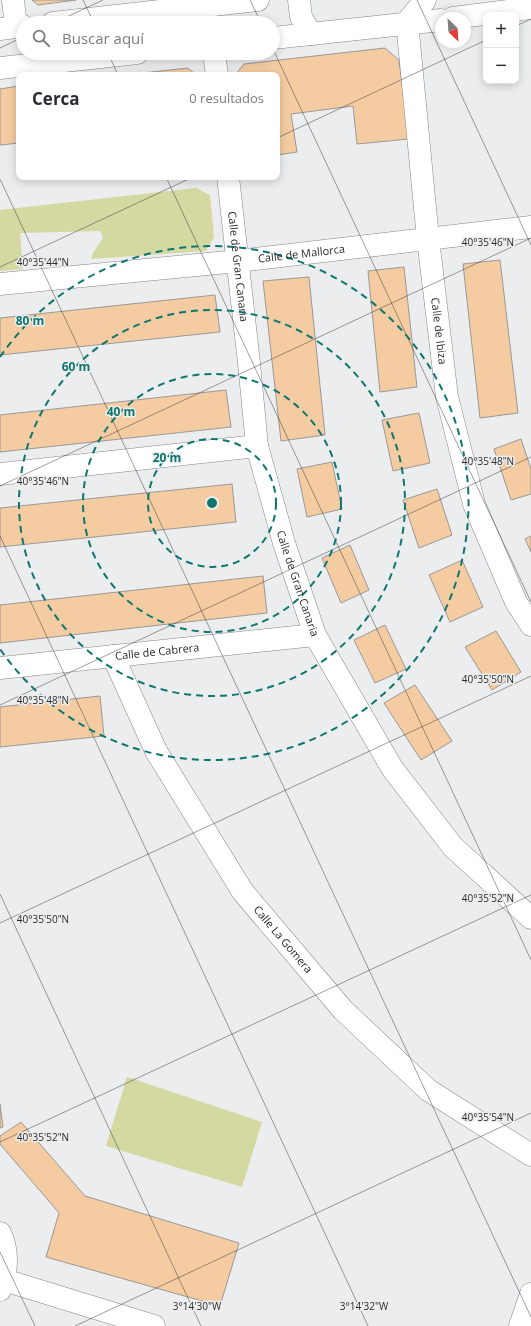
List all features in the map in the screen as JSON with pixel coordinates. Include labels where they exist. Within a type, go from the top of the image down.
[{"type":"street","points":[[13,0],[13,27]]},
{"type":"street","points":[[115,16],[258,0]]},
{"type":"street","points":[[299,0],[301,17],[311,34]]},
{"type":"street","points":[[407,22],[425,0]]},
{"type":"street","points":[[471,16],[531,8]]},
{"type":"street","points":[[280,37],[407,22],[435,20]]},
{"type":"street","name":"Calle de Ibiza","points":[[407,22],[428,239],[447,397],[474,504],[516,602],[531,625]]},
{"type":"street","points":[[0,68],[73,60]]},
{"type":"street","points":[[215,60],[217,72]]},
{"type":"street","name":"Calle de Gran Canaria","points":[[228,180],[257,446],[284,543],[315,636],[392,768],[453,847],[531,918]]},
{"type":"street","name":"Calle de Mallorca","points":[[0,284],[238,261],[531,227]]},
{"type":"street","points":[[0,474],[257,446]]},
{"type":"street","name":"Calle de Cabrera","points":[[0,668],[315,636]]},
{"type":"street","name":"Calle La Gomera","points":[[113,656],[156,751],[243,892],[343,1010],[428,1090],[531,1155]]},
{"type":"street","points":[[0,1233],[6,1257],[2,1285],[154,1326]]},
{"type":"street","points":[[520,1326],[531,1294]]},
{"type":"green space","points":[[196,188],[210,195],[214,237],[206,251],[91,259],[93,253],[103,238],[100,231],[20,233],[23,269],[0,271],[0,210]]},
{"type":"green space","points":[[127,1077],[262,1122],[242,1187],[106,1146]]},
{"type":"building","points":[[32,0],[76,0],[38,5]]},
{"type":"building","points":[[385,48],[399,60],[409,139],[357,144],[353,106],[291,114],[297,152],[280,155],[280,72],[237,72],[244,64]]},
{"type":"building","points":[[188,68],[193,72],[152,72]]},
{"type":"building","points":[[16,86],[16,143],[0,145],[0,89]]},
{"type":"building","points":[[500,260],[518,413],[480,418],[463,264]]},
{"type":"building","points":[[404,267],[417,387],[380,392],[368,271]]},
{"type":"building","points":[[309,277],[325,435],[281,441],[263,281]]},
{"type":"building","points":[[215,295],[220,332],[0,355],[0,318]]},
{"type":"building","points":[[226,390],[231,427],[0,452],[0,415]]},
{"type":"building","points":[[419,413],[430,463],[393,471],[382,420]]},
{"type":"building","points":[[521,439],[531,469],[531,494],[511,500],[494,449]]},
{"type":"building","points":[[332,462],[342,509],[307,517],[297,469]]},
{"type":"building","points":[[232,484],[236,522],[0,547],[0,508]]},
{"type":"building","points":[[437,489],[452,535],[419,548],[403,500]]},
{"type":"building","points":[[531,536],[531,552],[525,539]]},
{"type":"building","points":[[350,545],[369,590],[341,603],[322,558]]},
{"type":"building","points":[[462,560],[483,607],[450,622],[429,575]]},
{"type":"building","points":[[263,576],[267,613],[0,643],[0,605]]},
{"type":"building","points":[[385,625],[406,669],[375,683],[354,640]]},
{"type":"building","points":[[496,631],[521,672],[492,690],[465,647]]},
{"type":"building","points":[[415,685],[452,741],[421,760],[384,703]]},
{"type":"building","points":[[100,696],[104,736],[0,747],[0,707]]},
{"type":"building","points":[[0,1104],[3,1127],[0,1128]]},
{"type":"building","points":[[21,1122],[85,1196],[239,1243],[220,1306],[46,1257],[59,1213],[0,1144],[0,1136]]}]
